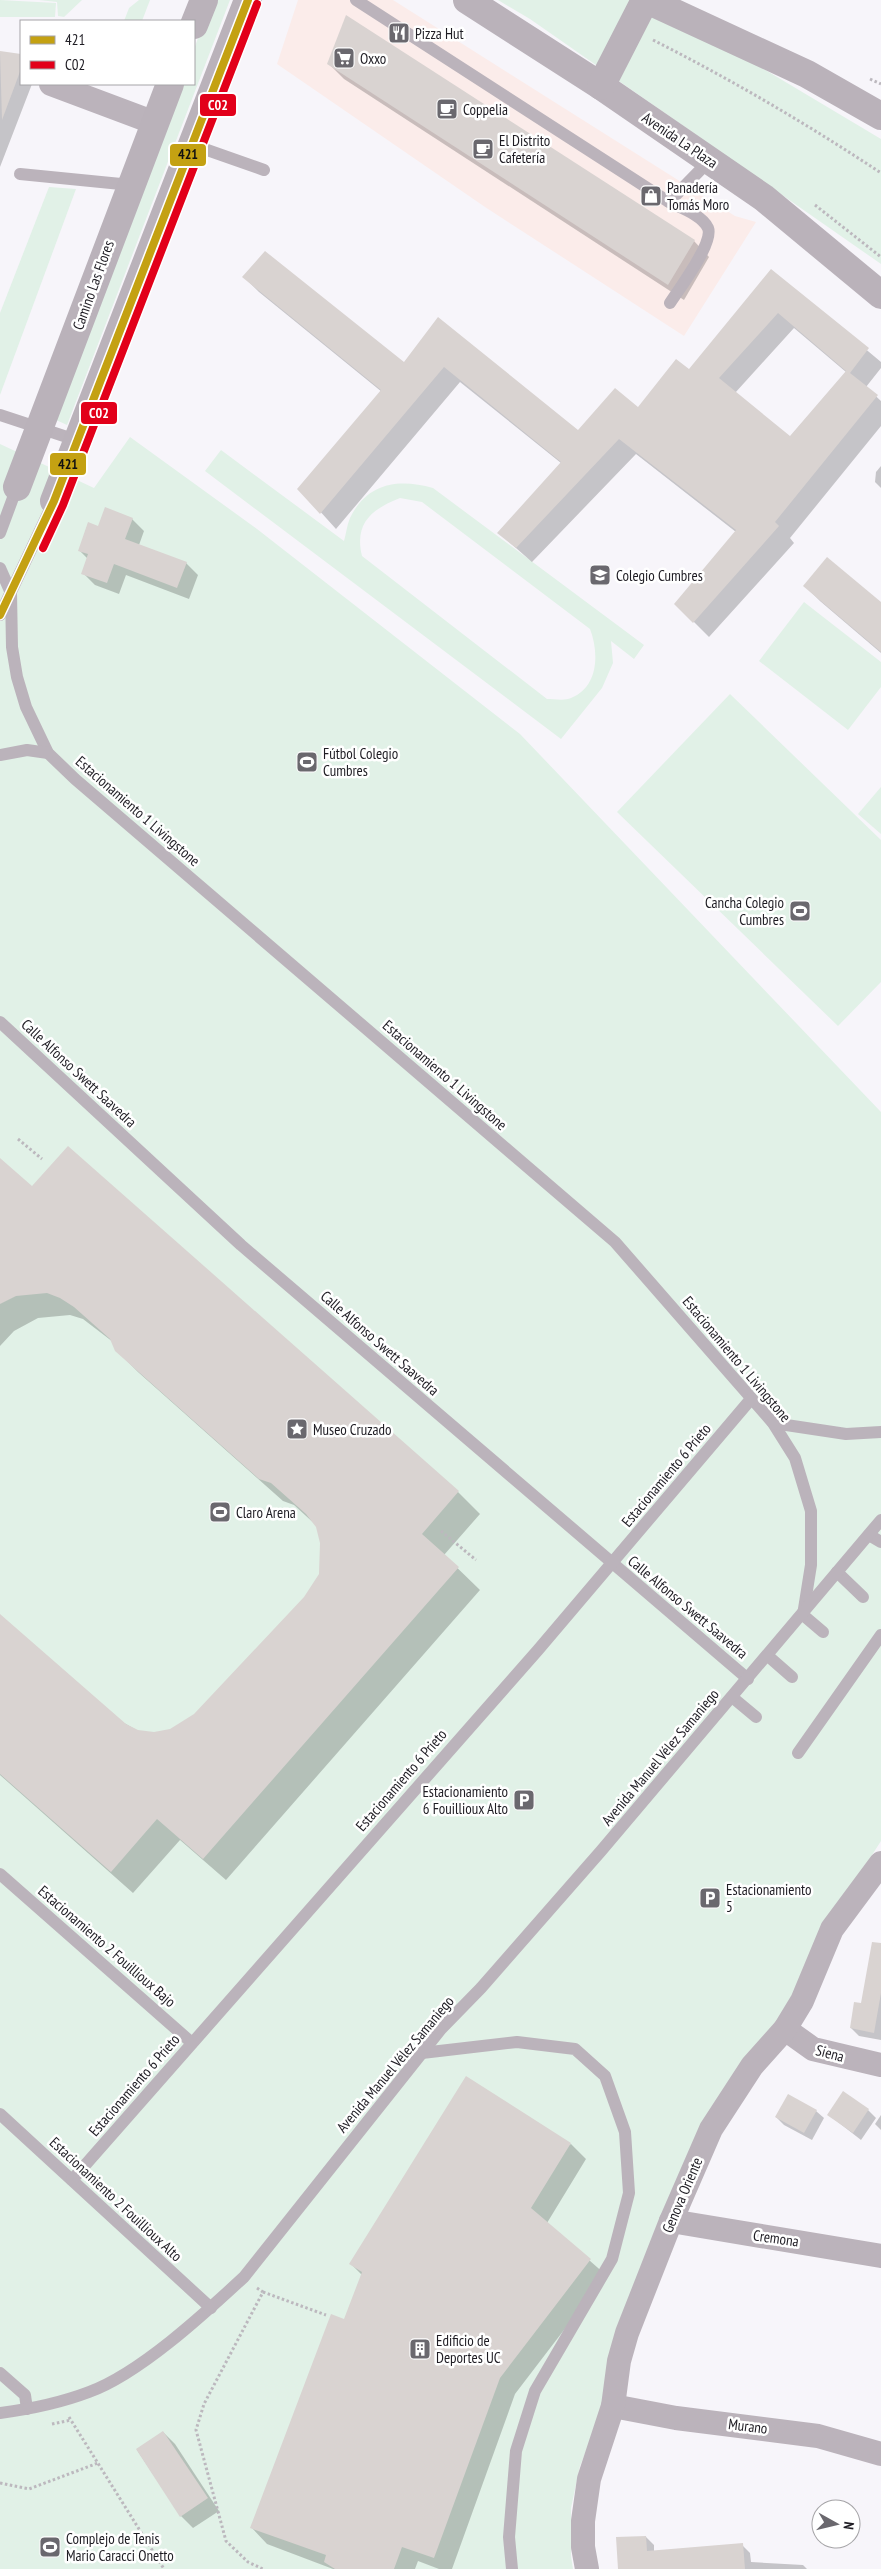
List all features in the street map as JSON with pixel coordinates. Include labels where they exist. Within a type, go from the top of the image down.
[{"type":"street","points":[[195,22],[204,0]]},
{"type":"street","points":[[52,506],[248,0]]},
{"type":"street","name":"Avenida La Plaza","points":[[466,0],[601,86],[764,198],[881,295]]},
{"type":"street","points":[[601,86],[646,0],[807,74],[881,116]]},
{"type":"street","points":[[54,85],[155,123]]},
{"type":"street","name":"Camino Las Flores","points":[[17,487],[133,177],[170,85]]},
{"type":"street","points":[[61,371],[98,384]]},
{"type":"street","name":"Genova Oriente","points":[[587,2569],[583,2547],[585,2496],[588,2479],[613,2406],[619,2361],[627,2333],[671,2221],[710,2129],[752,2066],[785,2029],[802,2001],[832,1929],[881,1863]]},
{"type":"street","name":"Siena","points":[[785,2029],[813,2050],[881,2065]]},
{"type":"street","name":"Cremona","points":[[671,2221],[881,2256]]},
{"type":"street","name":"Murano","points":[[613,2406],[676,2418],[818,2436],[881,2454]]},
{"type":"lane","points":[[356,0],[669,202],[698,218],[708,228],[709,241],[670,303]]},
{"type":"lane","points":[[193,145],[264,170]]},
{"type":"lane","points":[[669,202],[710,160]]},
{"type":"lane","points":[[20,174],[121,184],[133,177]]},
{"type":"lane","points":[[0,415],[76,440]]},
{"type":"lane","points":[[0,534],[17,487]]},
{"type":"lane","points":[[0,615],[52,506]]},
{"type":"lane","points":[[0,568],[11,592]]},
{"type":"lane","name":"Estacionamiento 1 Livingstone","points":[[11,592],[12,647],[17,677],[26,707],[48,753],[75,779],[615,1242],[750,1399],[773,1423],[795,1458],[811,1511],[811,1565],[803,1615]]},
{"type":"lane","points":[[0,755],[27,750],[48,753]]},
{"type":"lane","name":"Calle Alfonso Swett Saavedra","points":[[0,1022],[241,1245],[748,1679]]},
{"type":"lane","name":"Estacionamiento 6 Prieto","points":[[72,2180],[612,1564],[750,1399]]},
{"type":"lane","points":[[773,1423],[846,1434],[881,1432]]},
{"type":"lane","name":"Avenida Manuel Vélez Samaniego","points":[[0,2413],[27,2409],[90,2392],[137,2365],[210,2308],[244,2277],[422,2053],[601,1850],[803,1615],[881,1520]]},
{"type":"lane","points":[[869,1535],[881,1542]]},
{"type":"lane","points":[[838,1572],[863,1597]]},
{"type":"lane","points":[[803,1615],[823,1632]]},
{"type":"lane","points":[[798,1753],[881,1635]]},
{"type":"lane","points":[[768,1656],[792,1677]]},
{"type":"lane","points":[[732,1697],[756,1716]]},
{"type":"lane","name":"Estacionamiento 2 Fouillioux Bajo","points":[[0,1874],[192,2043]]},
{"type":"lane","points":[[422,2053],[517,2042],[575,2049],[605,2076],[625,2132],[629,2193],[612,2260],[535,2391],[516,2451],[510,2537],[512,2569]]},
{"type":"lane","name":"Estacionamiento 2 Fouillioux Alto","points":[[0,2114],[210,2308]]},
{"type":"lane","points":[[0,2373],[25,2395],[27,2409]]},
{"type":"path","points":[[630,28],[717,72],[813,128],[881,172]]},
{"type":"path","points":[[18,1139],[42,1160]]},
{"type":"path","points":[[441,1531],[476,1560]]},
{"type":"path","points":[[244,2277],[262,2292],[326,2315]]},
{"type":"path","points":[[262,2292],[204,2404],[196,2430],[226,2541],[248,2562],[263,2569]]},
{"type":"path","points":[[59,2401],[164,2569]]},
{"type":"path","points":[[0,2483],[28,2489],[98,2463]]},
{"type":"shaded area","points":[[0,0],[56,3],[55,17],[0,17]]},
{"type":"shaded area","points":[[39,0],[82,0],[64,17],[58,16],[57,2]]},
{"type":"shaded area","points":[[139,0],[150,0],[142,20],[124,20],[129,8]]},
{"type":"shaded area","points":[[212,0],[230,0],[67,425],[54,419],[181,85],[195,85],[195,46]]},
{"type":"shaded area","points":[[298,0],[393,0],[735,216],[756,222],[684,336],[485,207],[277,64]]},
{"type":"shaded area","points":[[498,0],[634,0],[710,37],[881,139],[881,264],[530,19]]},
{"type":"shaded area","points":[[49,187],[76,189],[0,395],[0,313]]},
{"type":"shaded area","points":[[130,437],[257,529],[520,734],[881,1112],[881,1841],[825,1928],[797,1997],[707,2120],[660,2217],[615,2338],[604,2406],[580,2466],[571,2508],[571,2556],[573,2569],[0,2569],[0,444],[94,488]]},
{"type":"shaded area","points":[[221,450],[344,541],[350,518],[357,506],[375,490],[396,484],[420,485],[433,488],[644,645],[634,659],[611,641],[613,663],[602,688],[561,739],[205,471]],"holes":[[[400,498],[422,502],[590,629],[595,648],[594,668],[587,686],[580,693],[569,699],[547,699],[362,556],[360,544],[363,526],[374,512]]]},
{"type":"shaded area","points":[[804,602],[881,662],[881,687],[848,730],[759,661]]},
{"type":"shaded area","name":"Cancha Colegio Cumbres","points":[[730,694],[881,840],[881,982],[838,1026],[617,812]]},
{"type":"shaded area","points":[[881,787],[881,834],[858,814]]},
{"type":"building","points":[[346,15],[695,240],[668,285],[327,64]]},
{"type":"building","points":[[0,51],[20,54],[20,72],[2,120]]},
{"type":"building","points":[[265,251],[404,362],[438,317],[578,430],[615,388],[638,407],[676,359],[689,369],[771,269],[869,348],[850,373],[878,395],[775,522],[779,526],[693,623],[674,604],[736,530],[619,439],[516,548],[497,533],[561,462],[444,367],[320,514],[297,489],[381,390],[242,277]],"holes":[[[778,313],[846,371],[790,436],[719,378]]]},
{"type":"building","points":[[105,507],[133,518],[125,539],[187,562],[177,588],[114,564],[107,583],[81,574],[88,554],[78,551],[88,522],[98,526]]},
{"type":"building","points":[[827,557],[881,602],[881,652],[803,586]]},
{"type":"building","name":"Claro Arena","points":[[68,1146],[459,1491],[422,1534],[459,1567],[203,1859],[157,1819],[111,1872],[0,1774],[0,1614],[126,1724],[138,1730],[154,1732],[170,1729],[194,1714],[304,1597],[319,1574],[320,1543],[316,1527],[306,1514],[271,1483],[259,1479],[115,1351],[110,1339],[74,1307],[60,1298],[47,1293],[16,1296],[0,1304],[0,1158],[32,1186]]},
{"type":"building","points":[[872,1942],[881,1943],[881,1993],[874,2033],[850,2028],[854,2002],[861,2003]]},
{"type":"building","name":"Edificio de Deportes UC","points":[[466,2076],[571,2143],[531,2208],[591,2259],[500,2378],[434,2558],[402,2547],[394,2569],[335,2569],[324,2562],[326,2555],[250,2528],[331,2314],[344,2319],[362,2272],[349,2264]]},
{"type":"building","points":[[843,2091],[869,2109],[853,2133],[827,2115]]},
{"type":"building","points":[[788,2094],[817,2110],[804,2133],[775,2117]]},
{"type":"building","points":[[163,2431],[208,2498],[180,2517],[136,2449]]},
{"type":"building","points":[[646,2536],[647,2551],[743,2543],[745,2569],[618,2569],[616,2537]]},
{"type":"transit line","name":"421","points":[[0,615],[54,501],[248,0]]},
{"type":"transit line","name":"C02","points":[[43,548],[63,505],[257,4]]},
{"type":"place","name":"Pizza Hut","points":[[399,33]]},
{"type":"place","name":"Oxxo","points":[[344,58]]},
{"type":"place","name":"Coppelia","points":[[447,109]]},
{"type":"place","name":"El Distrito Cafetería","points":[[483,149]]},
{"type":"place","name":"Panadería Tomás Moro","points":[[651,196]]},
{"type":"place","name":"Colegio Cumbres","points":[[600,575]]},
{"type":"place","name":"Fútbol Colegio Cumbres","points":[[307,762]]},
{"type":"place","name":"Cancha Colegio Cumbres","points":[[800,911]]},
{"type":"place","name":"Museo Cruzado","points":[[297,1429]]},
{"type":"place","name":"Claro Arena","points":[[220,1512]]},
{"type":"place","name":"Estacionamiento 6 Fouillioux Alto","points":[[524,1800]]},
{"type":"place","name":"Estacionamiento 5","points":[[710,1898]]},
{"type":"place","name":"Edificio de Deportes UC","points":[[420,2349]]},
{"type":"place","name":"Complejo de Tenis Mario Caracci Onetto","points":[[50,2547]]}]
